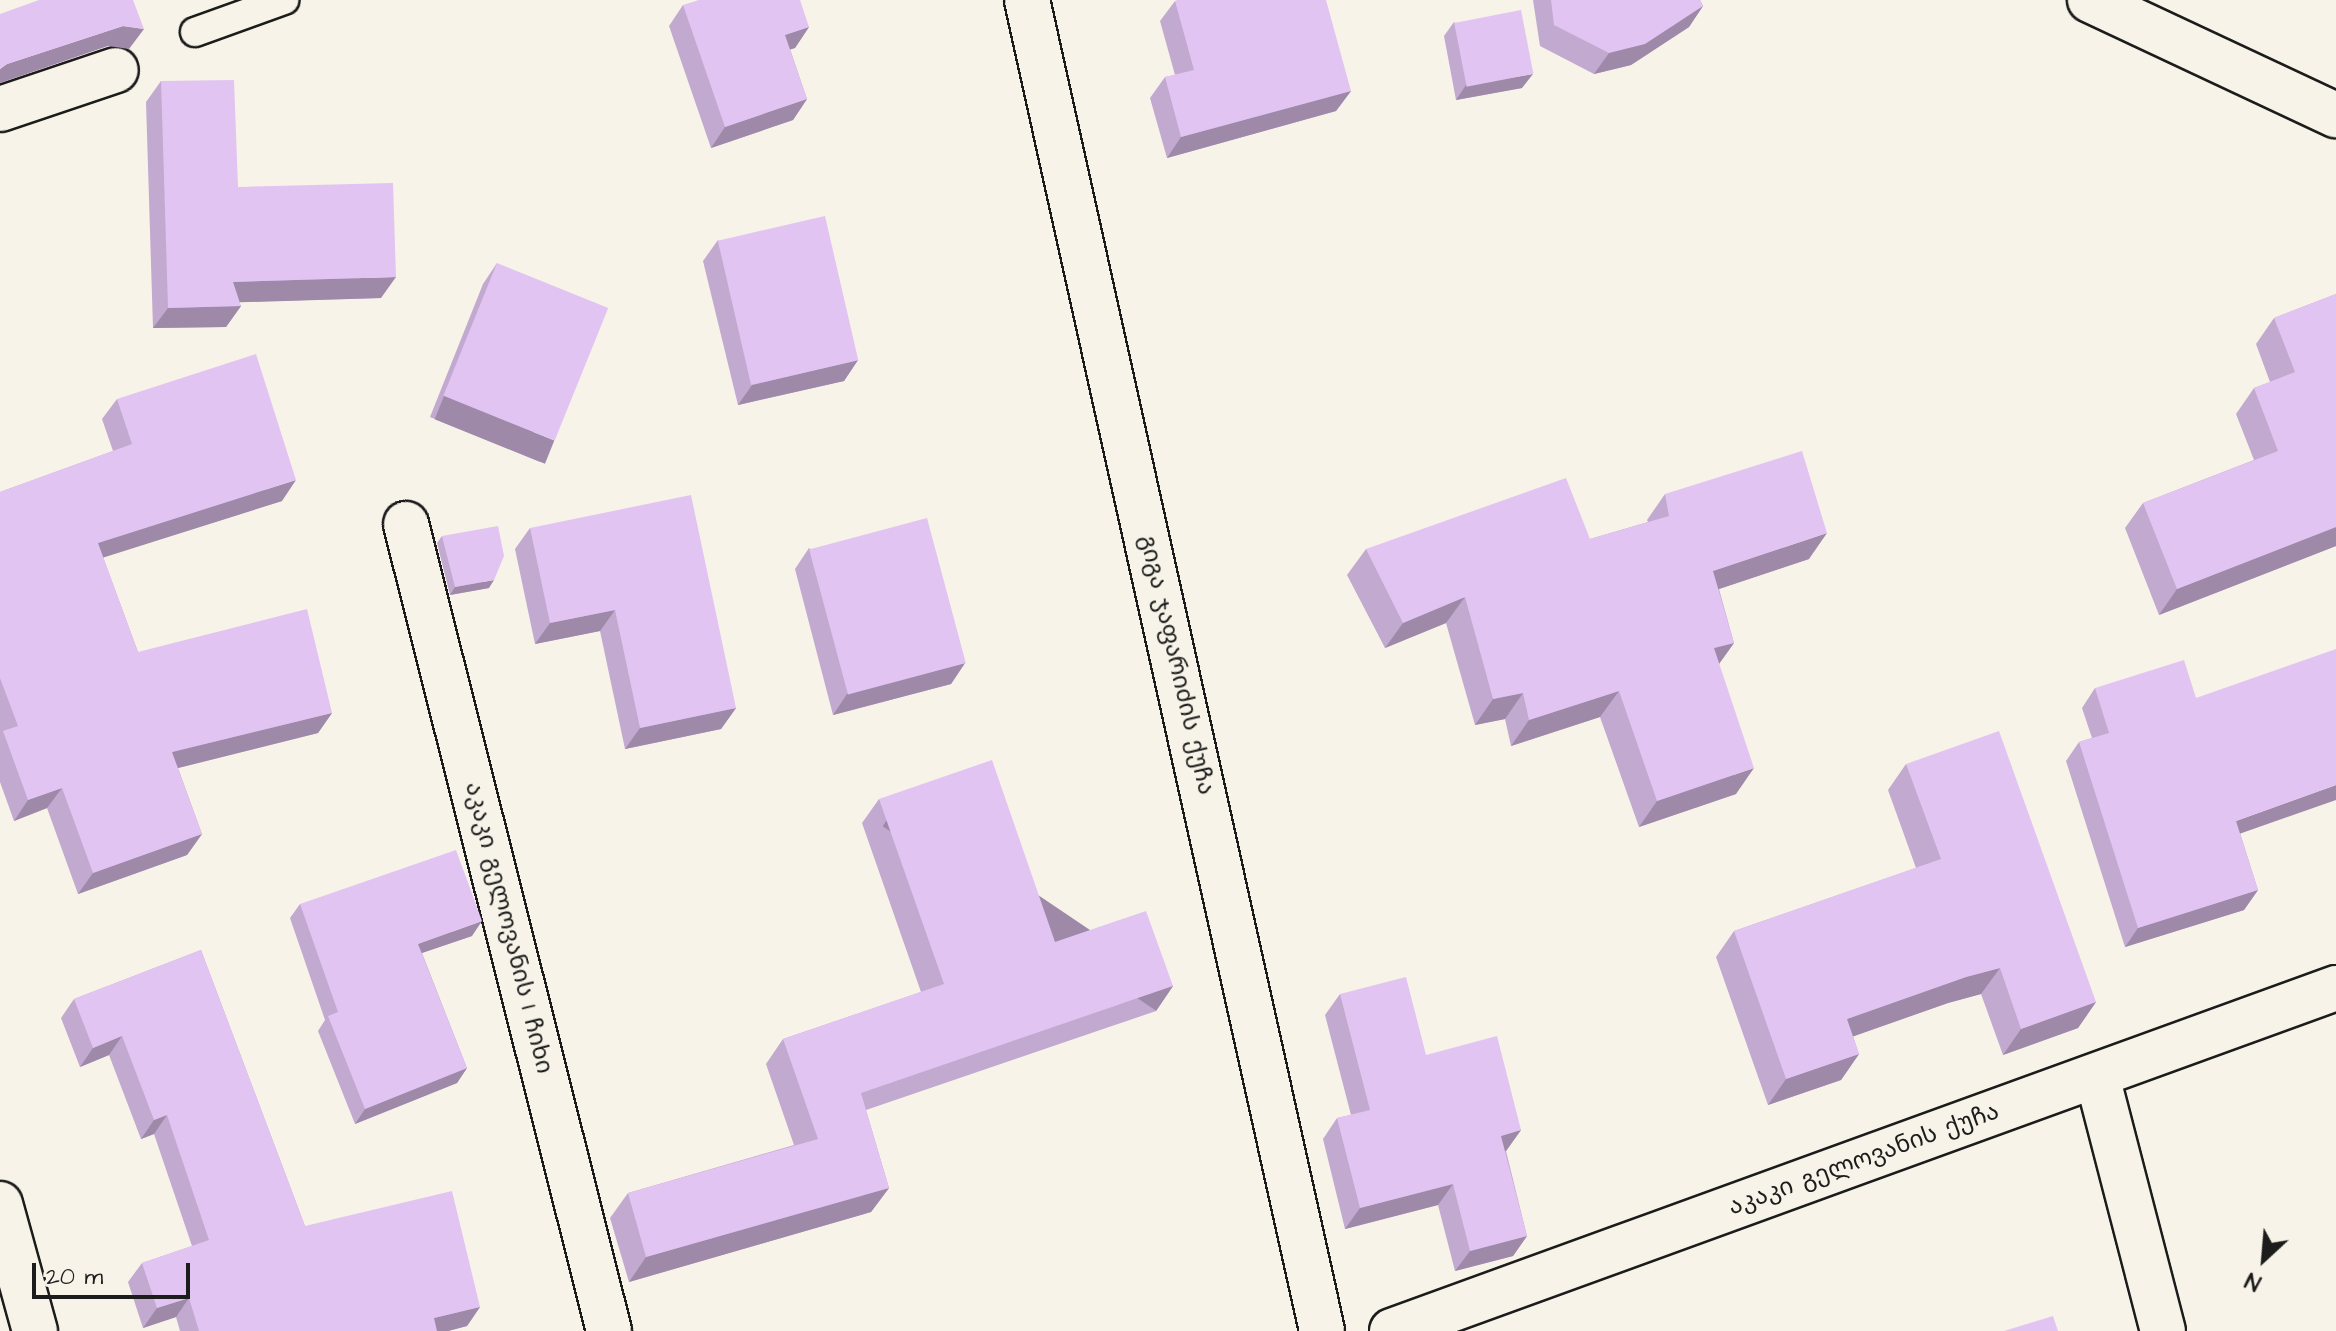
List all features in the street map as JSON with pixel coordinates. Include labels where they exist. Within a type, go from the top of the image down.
[{"type":"street","name":"გიგა ჯაფარიძის ქუჩა","points":[[1027,0],[1322,1331]]},
{"type":"street","points":[[2090,0],[2336,115]]},
{"type":"street","points":[[0,109],[116,70]]},
{"type":"street","name":"აკაკი გელოვანის I ჩიხი","points":[[406,524],[609,1331]]},
{"type":"street","name":"აკაკი გელოვანის ქუჩა","points":[[1392,1331],[2336,988]]},
{"type":"street","points":[[2097,1076],[2163,1331]]},
{"type":"street","points":[[0,1204],[35,1331]]},
{"type":"lane","points":[[195,32],[284,0]]},
{"type":"building","points":[[39,0],[133,0],[144,29],[123,26],[7,64],[0,69],[0,14]]},
{"type":"building","points":[[699,0],[800,0],[809,27],[785,35],[807,99],[725,127],[683,5]]},
{"type":"building","points":[[1177,0],[1326,0],[1351,91],[1181,137],[1165,77],[1194,70]]},
{"type":"building","points":[[1551,0],[1700,0],[1703,6],[1645,44],[1609,53],[1554,25]]},
{"type":"building","points":[[1521,10],[1533,74],[1467,87],[1454,23]]},
{"type":"building","points":[[234,80],[238,187],[393,183],[396,277],[233,282],[241,306],[168,308],[161,81]]},
{"type":"building","points":[[825,216],[858,360],[751,385],[718,241]]},
{"type":"building","points":[[497,263],[608,308],[555,441],[443,396]]},
{"type":"building","points":[[2336,294],[2336,527],[2177,589],[2143,503],[2278,451],[2254,388],[2295,372],[2274,318]]},
{"type":"building","points":[[256,354],[296,480],[98,543],[138,652],[307,609],[332,713],[172,752],[202,834],[93,873],[62,788],[28,800],[3,731],[18,726],[0,678],[0,492],[132,444],[117,399]]},
{"type":"building","points":[[1802,451],[1827,533],[1713,571],[1734,643],[1714,648],[1754,768],[1657,801],[1619,691],[1529,720],[1523,693],[1493,699],[1465,597],[1403,623],[1366,549],[1566,478],[1590,539],[1669,516],[1665,494]]},
{"type":"building","points":[[691,495],[736,708],[640,728],[615,610],[550,623],[530,528]]},
{"type":"building","points":[[927,518],[966,663],[848,694],[809,550]]},
{"type":"building","points":[[498,526],[504,556],[494,580],[455,587],[442,536]]},
{"type":"building","points":[[2336,649],[2336,785],[2236,821],[2258,890],[2138,928],[2079,742],[2109,733],[2095,688],[2184,660],[2196,698]]},
{"type":"building","points":[[1999,731],[2096,1002],[2021,1029],[2000,968],[1847,1019],[1859,1054],[1786,1079],[1734,931],[1941,859],[1906,764]]},
{"type":"building","points":[[992,760],[1055,942],[1146,911],[1173,986],[861,1093],[889,1188],[646,1257],[628,1193],[818,1139],[783,1039],[944,984],[879,799]]},
{"type":"building","points":[[456,850],[482,921],[418,944],[467,1068],[365,1109],[328,1016],[338,1012],[300,904]]},
{"type":"building","points":[[201,950],[305,1226],[452,1191],[480,1307],[434,1318],[437,1331],[199,1331],[189,1298],[157,1308],[142,1263],[209,1240],[167,1115],[154,1120],[122,1036],[93,1048],[74,999]]},
{"type":"building","points":[[1406,977],[1426,1055],[1497,1036],[1521,1130],[1501,1136],[1527,1236],[1470,1251],[1453,1184],[1360,1208],[1337,1118],[1370,1110],[1340,994]]},
{"type":"building","points":[[2053,1316],[2058,1331],[2004,1331]]}]
